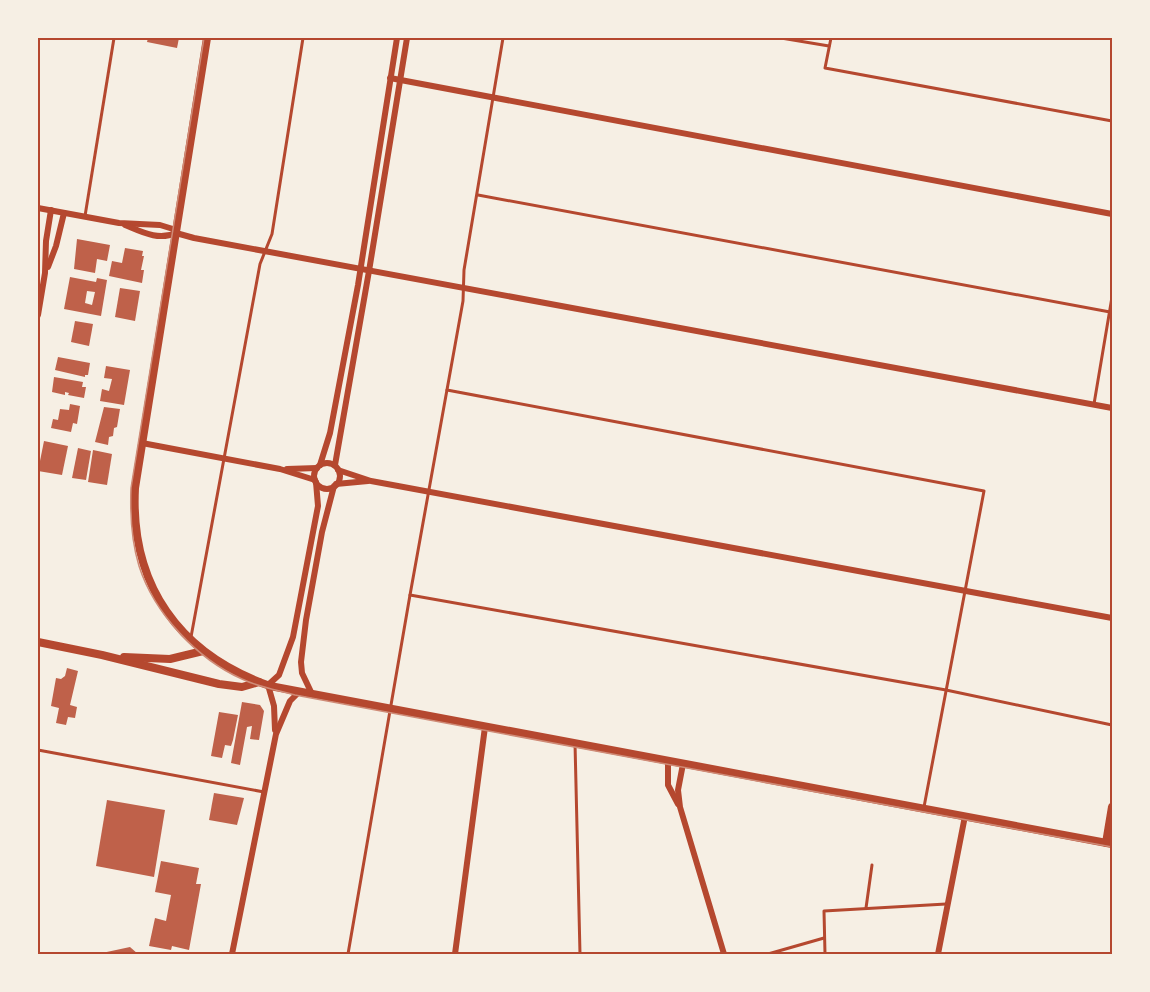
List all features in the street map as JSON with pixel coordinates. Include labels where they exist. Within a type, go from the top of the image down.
[{"type":"main road","points":[[207,38],[135,488],[134,509],[143,566],[159,598],[190,640],[220,664],[259,682],[299,692],[1109,844]]},
{"type":"street","points":[[276,734],[274,706],[268,685],[282,670],[293,637],[318,506],[316,481],[330,433],[360,269],[397,38]]},
{"type":"street","points":[[312,694],[302,673],[301,662],[306,620],[322,532],[335,485],[340,477],[337,468],[407,38]]},
{"type":"street","points":[[390,78],[1113,214]]},
{"type":"street","points":[[38,208],[119,223],[160,225],[173,229],[176,233]]},
{"type":"street","points":[[38,315],[51,210]]},
{"type":"street","points":[[45,273],[56,246],[63,213]]},
{"type":"street","points":[[119,223],[159,237],[176,233],[369,271],[1113,408]]},
{"type":"street","points":[[142,443],[280,469],[316,481],[326,488],[371,481]]},
{"type":"street","points":[[280,469],[319,466],[328,463],[371,481],[1113,618]]},
{"type":"street","points":[[38,642],[102,655],[219,684],[242,687],[259,682]]},
{"type":"street","points":[[102,655],[171,659],[203,651]]},
{"type":"street","points":[[232,954],[276,734],[290,701],[299,692]]},
{"type":"street","points":[[455,954],[485,727]]},
{"type":"street","points":[[668,761],[668,785],[680,807]]},
{"type":"street","points":[[683,764],[678,790],[680,807],[724,954]]},
{"type":"street","points":[[1109,844],[1113,807]]},
{"type":"street","points":[[938,954],[965,816]]},
{"type":"lane","points":[[85,217],[114,38]]},
{"type":"lane","points":[[190,640],[197,613],[260,264],[272,234],[303,38]]},
{"type":"lane","points":[[348,954],[463,301],[477,195],[503,38]]},
{"type":"lane","points":[[781,38],[829,46]]},
{"type":"lane","points":[[831,38],[825,68],[1113,121]]},
{"type":"lane","points":[[477,195],[1110,312]]},
{"type":"lane","points":[[1094,404],[1113,297]]},
{"type":"lane","points":[[447,390],[984,491],[923,808]]},
{"type":"lane","points":[[410,595],[946,690],[1113,725]]},
{"type":"lane","points":[[575,743],[580,954]]},
{"type":"lane","points":[[38,750],[264,792]]},
{"type":"lane","points":[[866,909],[872,866]]},
{"type":"lane","points":[[825,954],[824,911],[948,903]]},
{"type":"lane","points":[[768,954],[824,938]]},
{"type":"building","points":[[148,38],[179,38],[177,48],[147,42]]},
{"type":"building","points":[[77,239],[110,245],[107,261],[97,259],[95,273],[74,269]]},
{"type":"building","points":[[125,248],[143,251],[142,283],[109,276],[112,261],[122,263]]},
{"type":"building","points":[[70,277],[96,282],[97,278],[107,280],[101,316],[64,309]],"holes":[[[87,291],[95,292],[92,305],[85,303]]]},
{"type":"building","points":[[120,288],[140,291],[135,321],[115,317]]},
{"type":"building","points":[[75,321],[93,324],[89,346],[71,342]]},
{"type":"building","points":[[58,357],[90,363],[88,375],[85,377],[55,370]]},
{"type":"building","points":[[106,366],[130,370],[124,405],[100,401],[102,389],[109,391],[112,379],[104,378]]},
{"type":"building","points":[[54,377],[83,382],[82,387],[86,387],[84,398],[68,395],[69,393],[65,392],[65,395],[52,392]]},
{"type":"building","points":[[70,404],[80,406],[77,424],[73,423],[71,432],[51,428],[53,419],[58,420],[60,409],[69,410]]},
{"type":"building","points":[[104,407],[120,409],[117,427],[114,428],[113,436],[109,437],[108,445],[95,442]]},
{"type":"building","points":[[44,441],[68,446],[62,475],[38,471]]},
{"type":"building","points":[[78,448],[91,451],[86,480],[72,478]]},
{"type":"building","points":[[93,450],[112,454],[107,485],[88,482]]},
{"type":"building","points":[[67,668],[78,671],[70,705],[77,707],[75,718],[68,717],[66,725],[56,723],[59,708],[51,706],[56,678],[61,679],[65,676]]},
{"type":"building","points":[[242,702],[260,705],[264,711],[259,740],[250,739],[252,726],[247,727],[240,765],[231,763]]},
{"type":"building","points":[[219,712],[238,715],[231,746],[225,745],[222,758],[211,756]]},
{"type":"building","points":[[214,793],[244,798],[237,825],[209,820]]},
{"type":"building","points":[[107,800],[165,810],[154,877],[96,866]]},
{"type":"building","points":[[161,861],[199,868],[196,884],[201,884],[189,950],[172,946],[171,950],[149,946],[155,918],[166,921],[171,895],[155,892]]},
{"type":"building","points":[[130,947],[138,954],[102,954],[102,953]]},
{"type":"tram line","points":[[204,38],[131,488],[134,546],[146,584],[166,617],[194,647],[209,660],[242,679],[295,695],[1112,847]]}]
